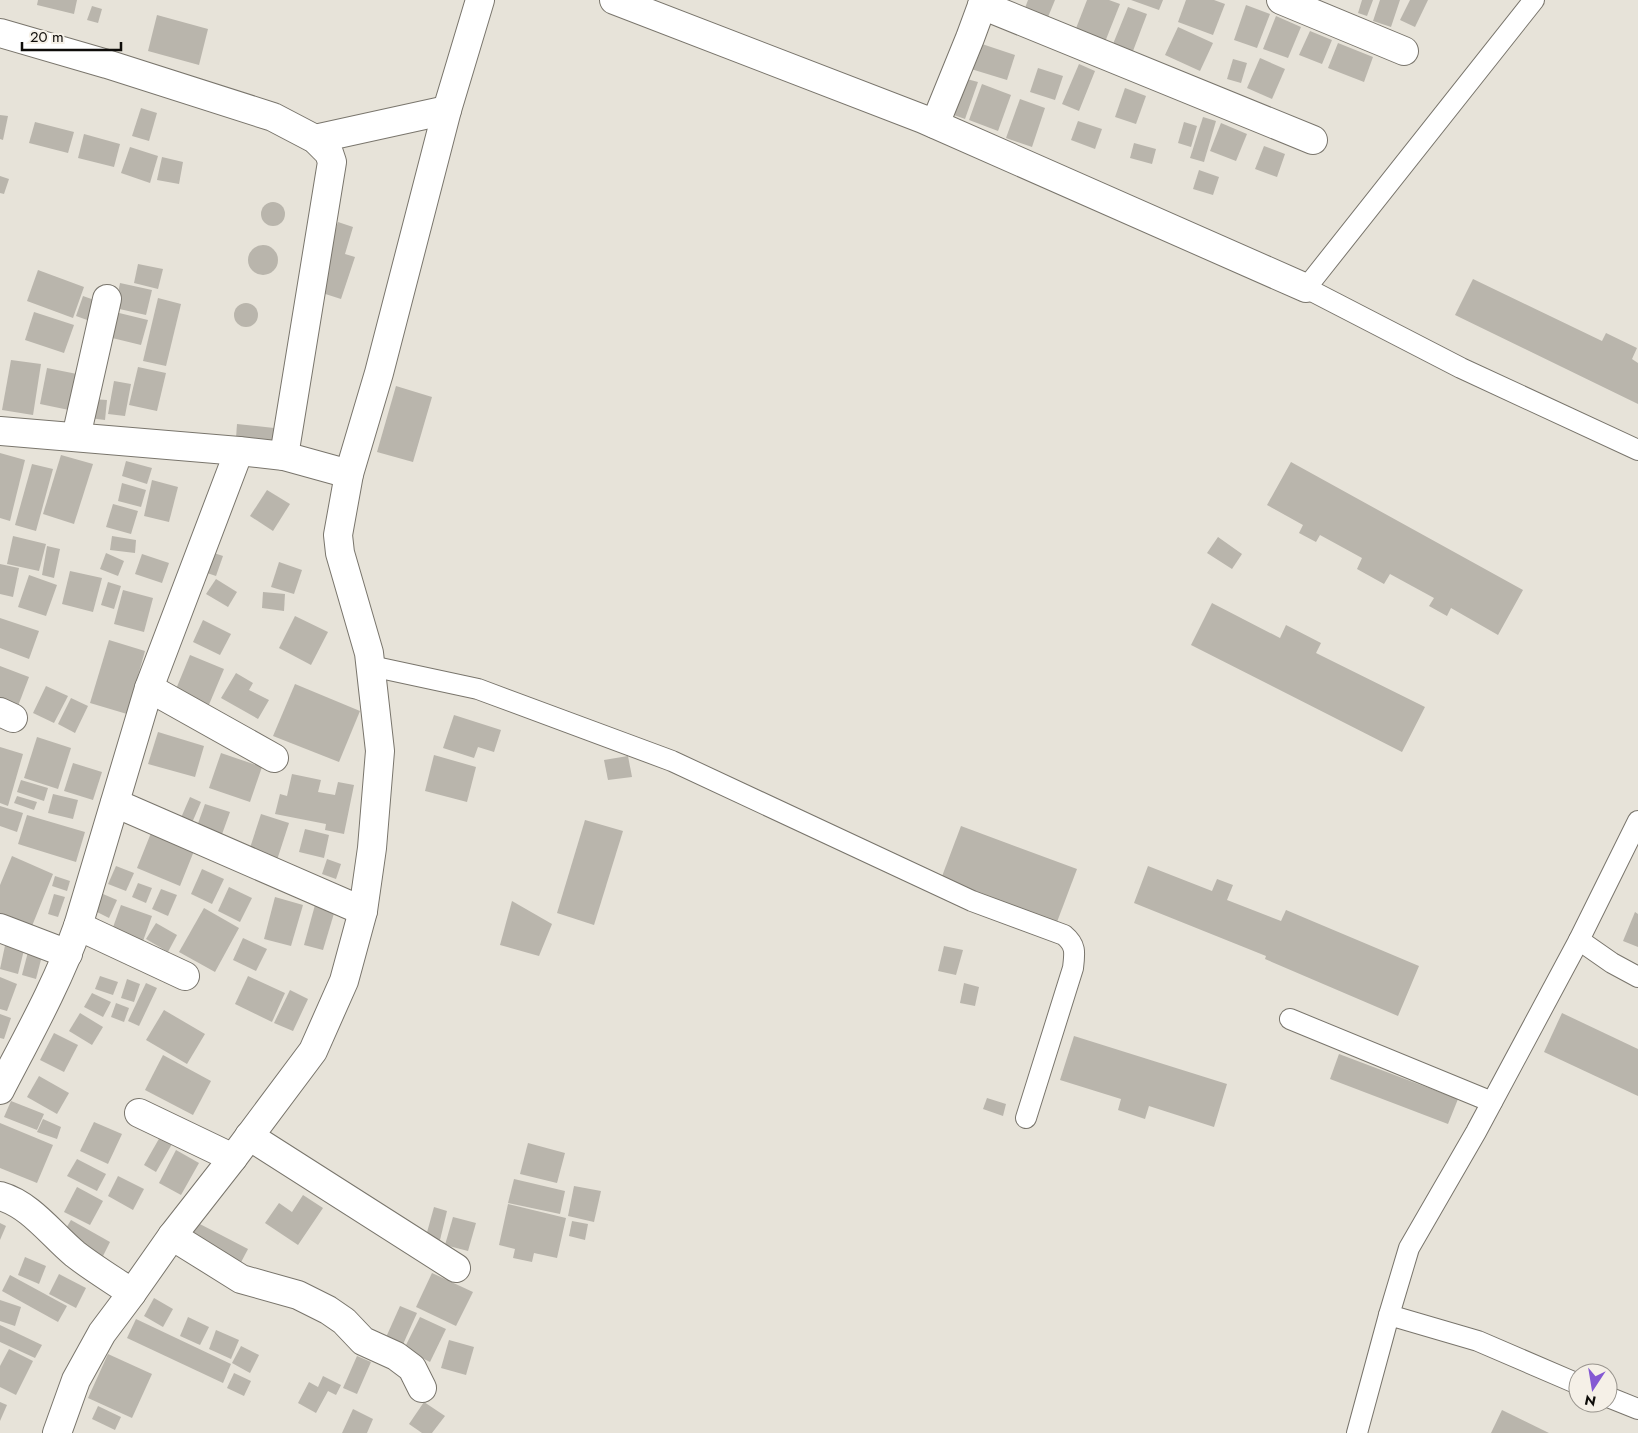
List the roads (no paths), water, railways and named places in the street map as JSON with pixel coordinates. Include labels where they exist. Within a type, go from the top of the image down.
[{"type":"street","points":[[57,1433],[76,1380],[102,1333],[172,1236],[313,1051],[344,981],[363,911],[372,848],[380,751],[369,653],[340,554],[338,535],[349,474],[379,373],[447,110],[480,0]]},
{"type":"street","points":[[614,0],[935,124],[1306,288]]},
{"type":"street","points":[[1281,0],[1404,51]]},
{"type":"street","points":[[935,124],[983,3],[1313,140]]},
{"type":"street","points":[[0,33],[107,64],[273,117],[315,139],[328,153],[332,162],[284,456]]},
{"type":"street","points":[[315,139],[447,110]]},
{"type":"street","points":[[76,437],[108,299]]},
{"type":"street","points":[[0,431],[238,450],[284,456],[349,474]]},
{"type":"street","points":[[0,1090],[68,954],[116,803],[149,688],[238,450]]},
{"type":"street","points":[[149,688],[274,758]]},
{"type":"street","points":[[116,803],[363,911]]},
{"type":"street","points":[[78,926],[185,976]]},
{"type":"street","points":[[0,928],[68,954]]},
{"type":"street","points":[[139,1113],[233,1158]]},
{"type":"street","points":[[249,1136],[456,1268]]},
{"type":"street","points":[[0,1196],[11,1199],[37,1217],[55,1237],[76,1255],[132,1293]]},
{"type":"street","points":[[172,1236],[241,1279],[298,1295],[328,1310],[363,1340],[380,1350],[396,1356],[412,1368],[422,1388]]},
{"type":"lane","points":[[1534,0],[1306,288],[1461,368],[1638,450]]},
{"type":"lane","points":[[371,666],[478,689],[672,761],[972,901],[1064,935],[1072,942],[1075,954],[1073,968],[1026,1118]]},
{"type":"lane","points":[[1357,1433],[1389,1315],[1410,1248],[1492,1102],[1579,940],[1638,821]]},
{"type":"lane","points":[[1579,940],[1638,977]]},
{"type":"lane","points":[[1290,1019],[1492,1102]]},
{"type":"lane","points":[[1389,1315],[1478,1341],[1568,1380]]},
{"type":"lane","points":[[1618,1401],[1638,1410]]}]
